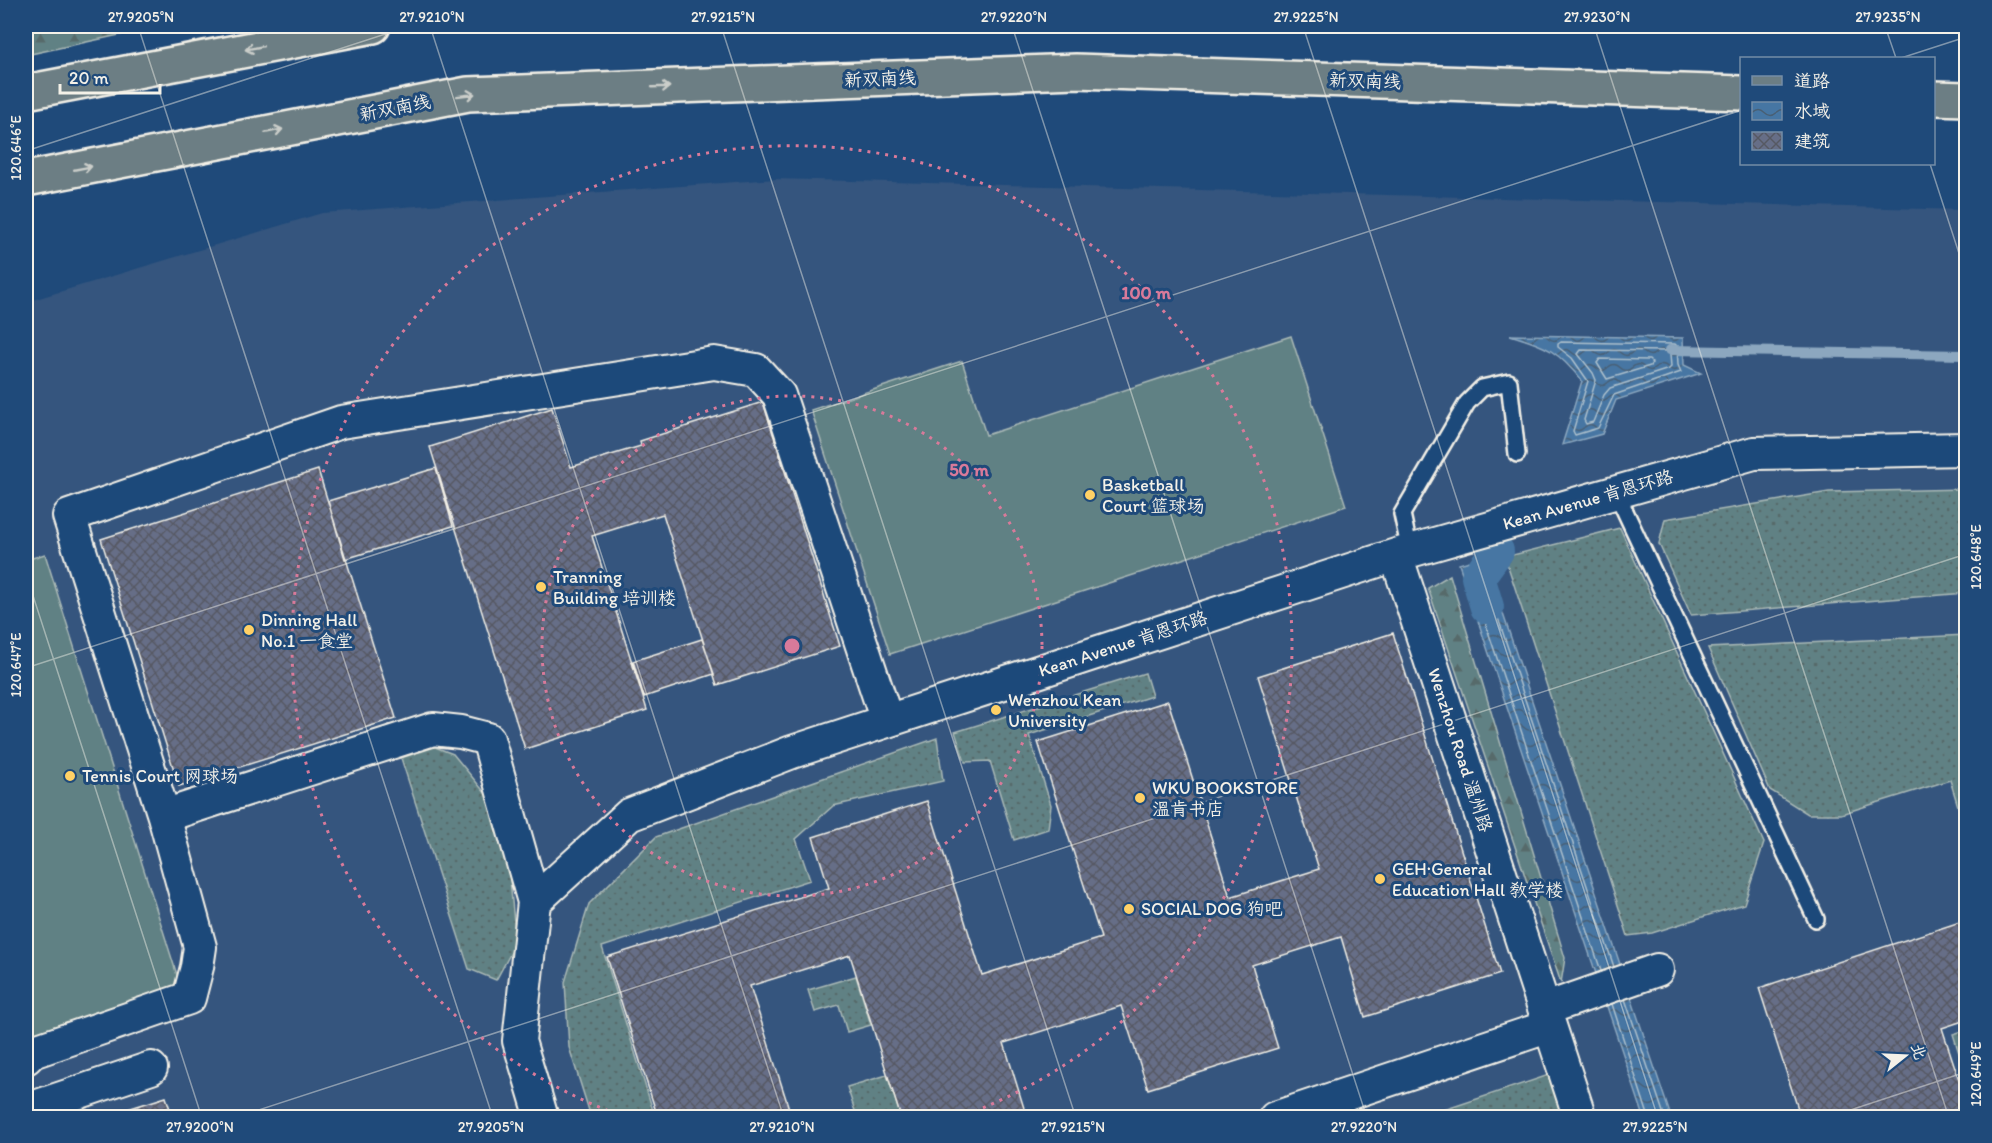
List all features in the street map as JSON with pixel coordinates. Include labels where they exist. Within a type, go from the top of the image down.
[{"type":"main road","points":[[26,92],[373,26]]},
{"type":"main road","name":"新双南线","points":[[26,179],[468,94],[1076,71],[1740,93]]},
{"type":"main road","points":[[1935,98],[1966,99]]},
{"type":"street","points":[[26,1058],[32,1052],[189,998],[200,947],[164,816],[69,516],[341,422],[714,363],[756,370],[779,395],[887,721]]},
{"type":"street","name":"Kean Avenue 肯恩环路","points":[[534,902],[629,815],[792,752],[1403,553],[1754,453],[1966,449]]},
{"type":"street","name":"Wenzhou Road 温州路","points":[[1403,553],[1580,1118]]},
{"type":"street","points":[[164,816],[433,729],[461,732],[488,740],[534,902],[519,1041],[542,1118]]},
{"type":"street","points":[[1275,1118],[1547,1015],[1657,970]]},
{"type":"street","points":[[26,1110],[151,1068]]},
{"type":"lane","points":[[1403,553],[1402,514],[1467,403],[1482,388],[1509,382],[1517,454]]},
{"type":"lane","points":[[1616,492],[1816,919]]},
{"type":"shaded area","name":"Wenzhou Kean University","points":[[776,179],[1966,210],[1966,1117],[26,1118],[26,302],[322,213]]},
{"type":"green space","points":[[26,26],[161,26],[26,55]]},
{"type":"green space","name":"Basketball Court 篮球场","points":[[1291,336],[1346,506],[890,654],[811,410],[962,361],[986,435]]},
{"type":"green space","points":[[1966,489],[1966,593],[1691,615],[1659,544],[1665,519],[1829,492]]},
{"type":"green space","points":[[1620,528],[1764,843],[1744,904],[1652,933],[1628,936],[1505,557]]},
{"type":"green space","name":"Tennis Court 网球场","points":[[45,554],[182,991],[26,1040],[26,560]]},
{"type":"green space","points":[[1450,575],[1565,958],[1561,983],[1428,588]]},
{"type":"green space","points":[[1966,635],[1966,832],[1950,780],[1841,814],[1808,814],[1770,790],[1708,648]]},
{"type":"green space","points":[[1145,673],[1152,696],[1029,735],[1051,805],[1048,829],[1014,840],[990,761],[965,762],[955,732]]},
{"type":"green space","points":[[937,738],[943,781],[833,806],[796,839],[810,880],[602,947],[655,1117],[591,1117],[569,1047],[565,982],[589,904],[656,837]]},
{"type":"green space","points":[[435,747],[453,754],[491,800],[506,838],[516,943],[496,980],[469,969],[401,758]]},
{"type":"green space","points":[[856,976],[871,1025],[847,1032],[839,1005],[815,1012],[808,990]]},
{"type":"green space","points":[[1966,1030],[1966,1075],[1953,1034]]},
{"type":"green space","points":[[1552,1074],[1566,1118],[1420,1118]]},
{"type":"green space","points":[[887,1075],[901,1117],[857,1117],[847,1087]]},
{"type":"water","points":[[1510,335],[1683,338],[1684,365],[1701,373],[1616,400],[1602,434],[1562,445],[1582,381],[1566,363],[1551,351]]},
{"type":"water","points":[[1484,557],[1671,1117],[1644,1117],[1459,564]]},
{"type":"building","name":"Tranning Building 培训楼","points":[[763,402],[840,646],[717,685],[663,514],[592,536],[647,710],[525,749],[430,447],[552,408],[571,467],[641,446],[640,441]]},
{"type":"building","points":[[436,468],[453,526],[345,559],[328,501]]},
{"type":"building","name":"Dinning Hall No.1 一食堂","points":[[318,470],[396,718],[179,786],[101,539]]},
{"type":"building","name":"GEH·General Education Hall 教学楼","points":[[1393,633],[1500,974],[1365,1017],[1341,937],[1252,965],[1278,1048],[1148,1089],[1121,1006],[1004,1043],[1027,1118],[901,1118],[850,955],[750,986],[792,1118],[658,1118],[607,957],[829,888],[813,837],[927,801],[982,975],[1101,938],[1038,742],[1168,701],[1230,897],[1319,869],[1258,676]]},
{"type":"building","points":[[702,639],[714,674],[644,697],[633,661]]},
{"type":"building","points":[[1966,920],[1966,1020],[1942,1028],[1966,1101],[1966,1118],[1801,1118],[1759,988]]},
{"type":"building","points":[[166,1097],[173,1118],[99,1118]]},
{"type":"waterway","points":[[1670,350],[1966,355]]},
{"type":"waterway","points":[[1487,607],[1478,577],[1497,551]]},
{"type":"place","name":"Basketball Court 篮球场","points":[[1090,495]]},
{"type":"place","name":"Tranning Building 培训楼","points":[[541,587]]},
{"type":"place","name":"Dinning Hall No.1 一食堂","points":[[249,630]]},
{"type":"place","name":"Wenzhou Kean University","points":[[996,710]]},
{"type":"place","name":"Tennis Court 网球场","points":[[70,776]]},
{"type":"place","name":"WKU BOOKSTORE 温肯书店","points":[[1140,798]]},
{"type":"place","name":"GEH·General Education Hall 教学楼","points":[[1380,879]]},
{"type":"place","name":"SOCIAL DOG 狗吧","points":[[1129,909]]}]
